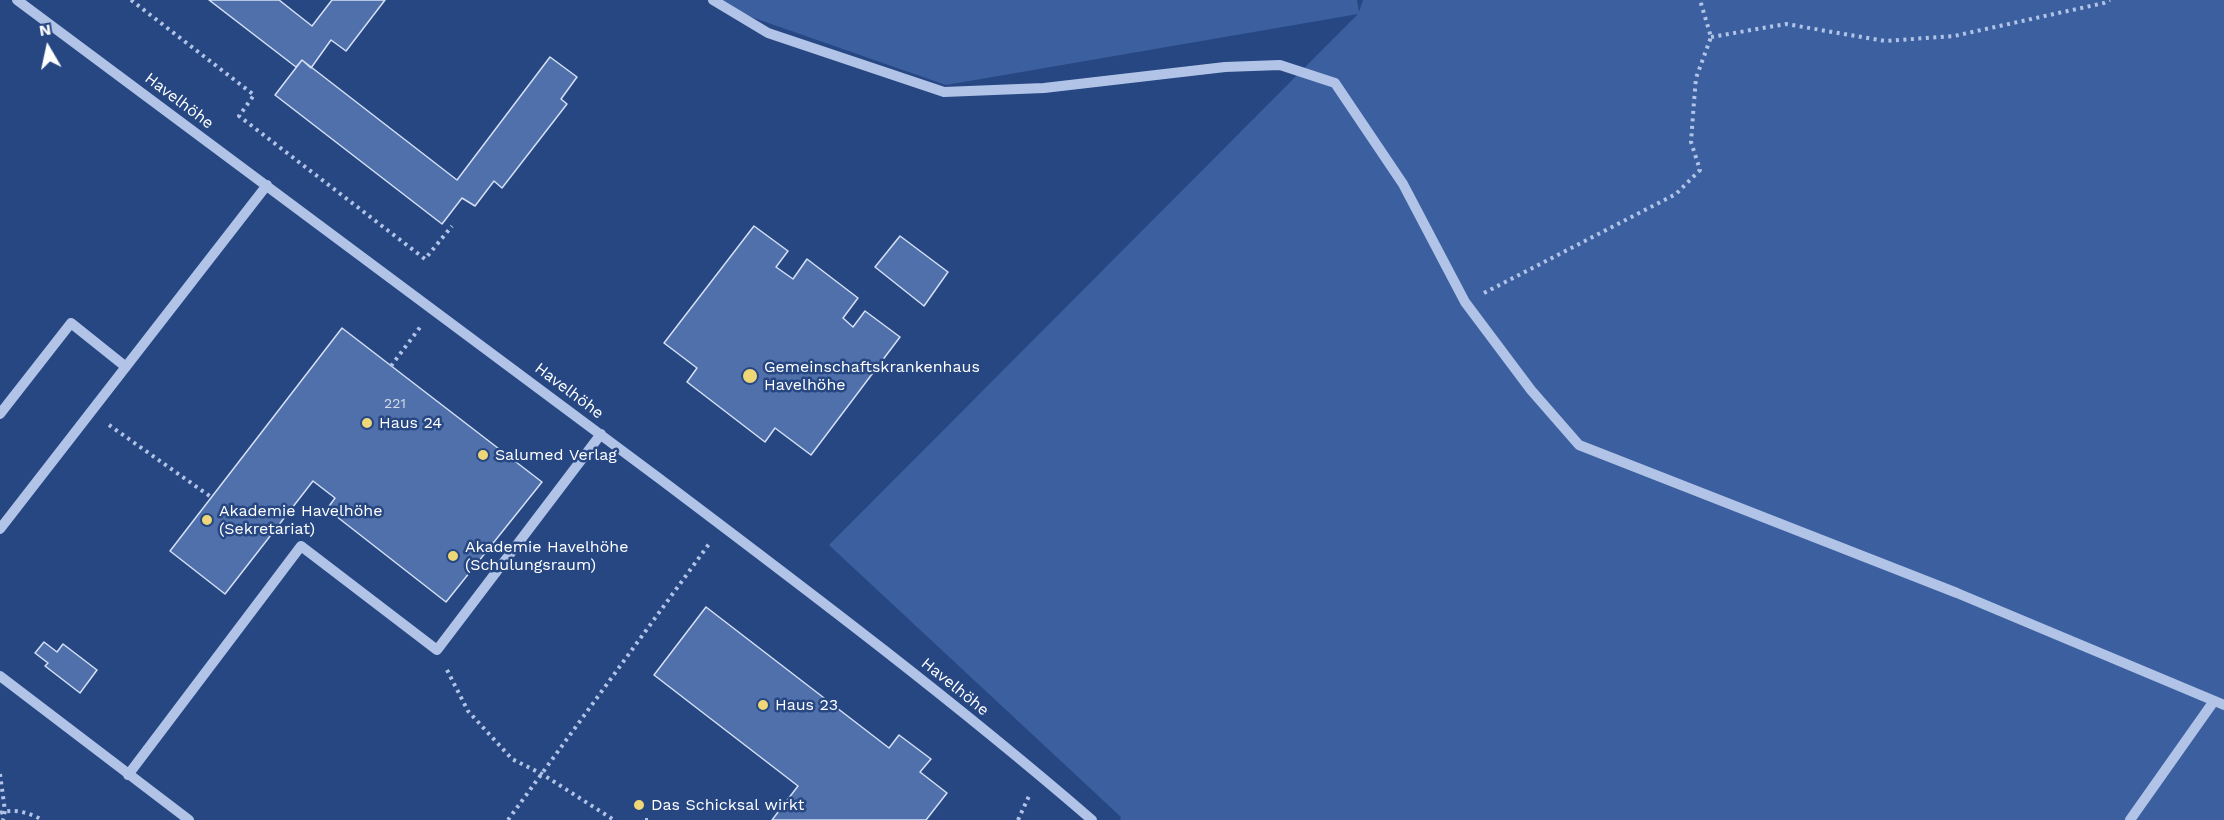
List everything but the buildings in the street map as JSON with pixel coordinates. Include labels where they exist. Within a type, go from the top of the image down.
[{"type":"lane","name":"Havelhöhe","points":[[17,0],[722,526],[889,654],[1092,820]]},
{"type":"lane","points":[[713,0],[768,33],[944,92],[1044,88],[1225,67],[1280,65],[1335,83],[1403,184],[1465,302],[1531,390],[1579,445],[1957,593],[2219,703],[2130,820]]},
{"type":"lane","points":[[0,529],[267,185]]},
{"type":"lane","points":[[0,414],[71,323],[126,367]]},
{"type":"lane","points":[[128,775],[301,546],[437,650],[601,434]]},
{"type":"lane","points":[[0,676],[189,820]]},
{"type":"path","points":[[131,0],[254,94],[239,116],[425,259],[452,226]]},
{"type":"path","points":[[1465,302],[1676,194],[1700,170],[1691,142],[1694,102],[1696,78],[1711,37],[1700,0]]},
{"type":"path","points":[[1711,37],[1785,24],[1885,41],[1954,36],[2110,0]]},
{"type":"path","points":[[391,366],[434,309]]},
{"type":"path","points":[[91,411],[211,497]]},
{"type":"path","points":[[508,820],[722,526]]},
{"type":"path","points":[[437,650],[468,711],[512,759],[542,774],[614,820]]},
{"type":"path","points":[[0,774],[3,820]]},
{"type":"path","points":[[2,812],[33,814],[42,820]]},
{"type":"path","points":[[645,820],[652,820]]},
{"type":"shaded area","points":[[716,0],[1357,0],[1359,12],[1363,0],[2224,0],[2224,820],[1120,820],[1121,817],[829,545],[1358,14],[946,85],[734,11]]},
{"type":"place","name":"Gemeinschaftskrankenhaus Havelhöhe","points":[[750,376]]},
{"type":"place","name":"Haus 24","points":[[367,423]]},
{"type":"place","name":"Salumed Verlag","points":[[483,455]]},
{"type":"place","name":"Akademie Havelhöhe (Sekretariat)","points":[[207,520]]},
{"type":"place","name":"Akademie Havelhöhe (Schulungsraum)","points":[[453,556]]},
{"type":"place","name":"Haus 23","points":[[763,705]]},
{"type":"place","name":"Das Schicksal wirkt","points":[[639,805]]}]
